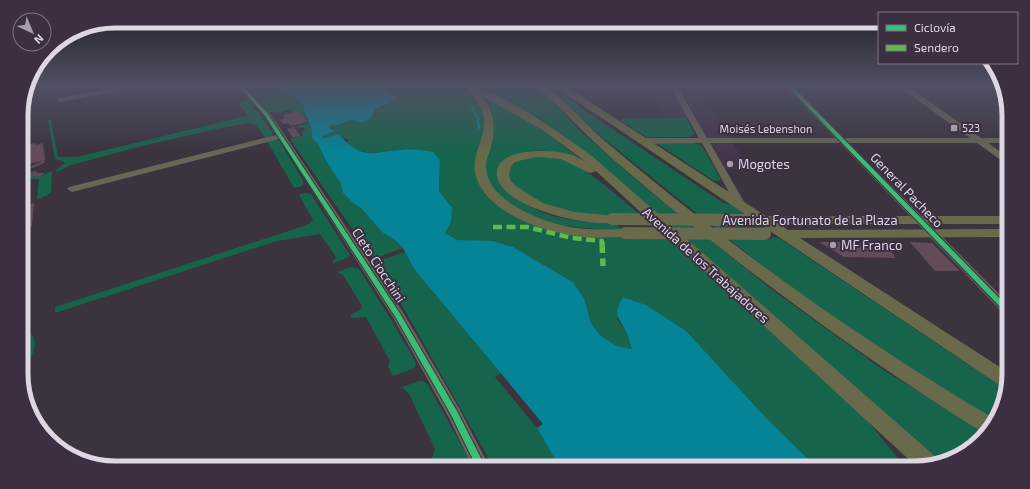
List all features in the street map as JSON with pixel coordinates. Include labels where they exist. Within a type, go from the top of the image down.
[{"type":"main road","name":"Avenida Fortunato de la Plaza","points":[[486,108],[489,114],[490,127],[481,159],[481,174],[486,186],[496,198],[509,208],[554,227],[587,233],[625,233],[921,220],[1002,220]]},
{"type":"main road","name":"Avenida de los Trabajadores","points":[[514,108],[542,125],[588,158],[925,460]]},
{"type":"main road","name":"Avenida de los Trabajadores","points":[[566,108],[586,129],[644,179],[773,282],[874,354],[986,424]]},
{"type":"main road","points":[[593,108],[741,205],[765,227]]},
{"type":"main road","name":"Avenida Fortunato de la Plaza","points":[[612,181],[575,160],[563,156],[536,153],[518,158],[506,166],[503,174],[505,182],[513,191],[529,201],[547,210],[581,218],[745,220],[785,234],[1002,233]]},
{"type":"main road","points":[[785,234],[1002,376]]},
{"type":"street","name":"Cleto Ciocchini","points":[[261,108],[281,136],[399,317],[478,461]]},
{"type":"street","points":[[686,108],[741,205]]},
{"type":"street","name":"General Pacheco","points":[[810,108],[1002,305]]},
{"type":"street","points":[[934,108],[1002,156]]},
{"type":"street","points":[[72,189],[281,136]]},
{"type":"street","name":"Moisés Lebenshon","points":[[643,141],[1002,140]]},
{"type":"shaded area","points":[[661,108],[710,108],[749,169],[720,169],[691,118],[666,118]]},
{"type":"green space","points":[[242,108],[255,108],[273,133],[272,136],[265,138],[255,124],[248,123],[142,146],[71,165],[57,172],[56,170],[65,163],[55,159],[48,120],[51,119],[58,157],[77,157],[248,115]]},
{"type":"green space","points":[[266,108],[303,108],[307,120],[289,110],[281,112],[282,114],[278,112],[270,112]]},
{"type":"green space","points":[[380,108],[482,108],[484,111],[486,122],[476,173],[526,221],[629,237],[665,238],[681,250],[867,420],[901,461],[810,461],[646,305],[623,297],[617,319],[627,334],[632,350],[617,346],[601,336],[591,323],[584,298],[573,282],[513,247],[457,240],[444,232],[451,222],[444,199],[439,191],[440,160],[384,152],[365,152],[353,149],[346,142],[349,141],[346,138],[343,139],[339,134],[323,138],[322,136],[331,133],[333,130],[329,128],[330,126],[339,125],[351,120],[358,121],[371,117],[375,110]]},
{"type":"green space","points":[[490,108],[505,108],[536,125],[584,162],[550,151],[536,151],[521,155],[499,169],[525,202],[537,210],[547,214],[570,220],[615,223],[621,229],[588,228],[539,219],[510,204],[497,193],[484,172],[494,126]]},
{"type":"green space","points":[[520,108],[559,108],[579,130],[643,186],[771,289],[882,369],[981,430],[964,446],[954,452],[936,458],[593,157],[540,119]]},
{"type":"green space","points":[[571,108],[581,108],[723,203],[732,205],[744,215],[737,225],[758,223],[767,229],[755,239],[773,239],[770,237],[779,238],[1001,387],[995,408],[990,418],[885,353],[778,278],[605,140]]},
{"type":"green space","points":[[627,118],[686,118],[695,134],[689,137],[646,137],[620,120]]},
{"type":"green space","points":[[308,123],[312,131],[312,138],[318,144],[325,159],[341,184],[343,193],[353,203],[360,207],[383,233],[395,240],[403,248],[373,259],[290,139],[303,136],[301,132],[305,130],[303,127],[298,128],[297,126]]},
{"type":"green space","points":[[279,140],[304,182],[302,186],[294,188],[267,141]]},
{"type":"green space","points":[[694,143],[702,146],[720,178],[720,181],[713,180],[658,144]]},
{"type":"green space","points":[[557,156],[580,167],[590,174],[639,214],[607,214],[608,216],[579,214],[548,206],[521,192],[510,180],[508,170],[518,161],[530,157]]},
{"type":"green space","points":[[35,171],[28,175],[28,172]]},
{"type":"green space","points":[[52,171],[51,193],[37,200],[39,179],[28,179],[28,175],[39,177]]},
{"type":"green space","points":[[304,193],[311,194],[350,255],[347,258],[333,263],[336,257],[320,234],[277,241],[55,313],[55,307],[307,225],[313,220],[299,195]]},
{"type":"green space","points":[[405,252],[414,269],[501,373],[495,377],[537,428],[556,461],[490,461],[407,314],[375,262]]},
{"type":"green space","points":[[351,267],[359,269],[392,321],[416,363],[415,367],[412,369],[393,376],[388,366],[390,361],[366,317],[351,318],[350,315],[360,310],[362,306],[343,275],[337,272]]},
{"type":"green space","points":[[28,334],[34,337],[35,346],[28,362]]},
{"type":"green space","points":[[419,381],[423,381],[428,385],[470,461],[429,461],[433,456],[435,449],[409,394],[402,387]]},
{"type":"water","points":[[303,108],[379,108],[375,110],[371,117],[366,121],[362,122],[351,120],[338,125],[330,126],[329,128],[335,131],[322,136],[323,138],[339,134],[353,148],[360,151],[374,153],[401,150],[421,150],[433,152],[440,160],[439,191],[452,208],[451,222],[445,233],[457,240],[492,241],[513,247],[573,282],[584,298],[591,323],[601,336],[617,346],[632,349],[617,313],[623,297],[646,305],[686,331],[768,420],[810,461],[556,461],[537,428],[543,424],[414,269],[403,248],[395,240],[383,233],[360,207],[353,203],[343,193],[341,184],[325,159],[318,144],[312,138],[312,131]]},
{"type":"building","points":[[299,111],[308,122],[291,126],[288,123],[283,124],[280,120],[285,118],[283,115]]},
{"type":"building","points":[[294,127],[301,136],[293,138],[287,129]]},
{"type":"building","points":[[28,129],[30,144],[36,143],[36,145],[43,143],[45,160],[43,161],[46,162],[33,168],[29,167],[42,161],[28,164]]},
{"type":"building","points":[[35,171],[38,173],[45,173],[39,177],[28,175]]},
{"type":"building","points":[[34,203],[32,227],[28,228],[28,204]]},
{"type":"building","points":[[819,242],[884,242],[896,258],[844,257]]},
{"type":"building","points":[[910,242],[932,243],[960,271],[935,271]]},
{"type":"waterway","points":[[472,108],[478,119],[479,128]]},
{"type":"marked path","points":[[493,227],[527,227],[572,238],[602,241],[603,266]]},
{"type":"cycle path","points":[[261,108],[267,115],[399,317],[454,413],[478,461]]},
{"type":"cycle path","points":[[811,108],[1002,305]]},
{"type":"place","name":"523","points":[[954,128]]},
{"type":"place","name":"Mogotes","points":[[730,164]]},
{"type":"place","name":"MF Franco","points":[[833,245]]}]
